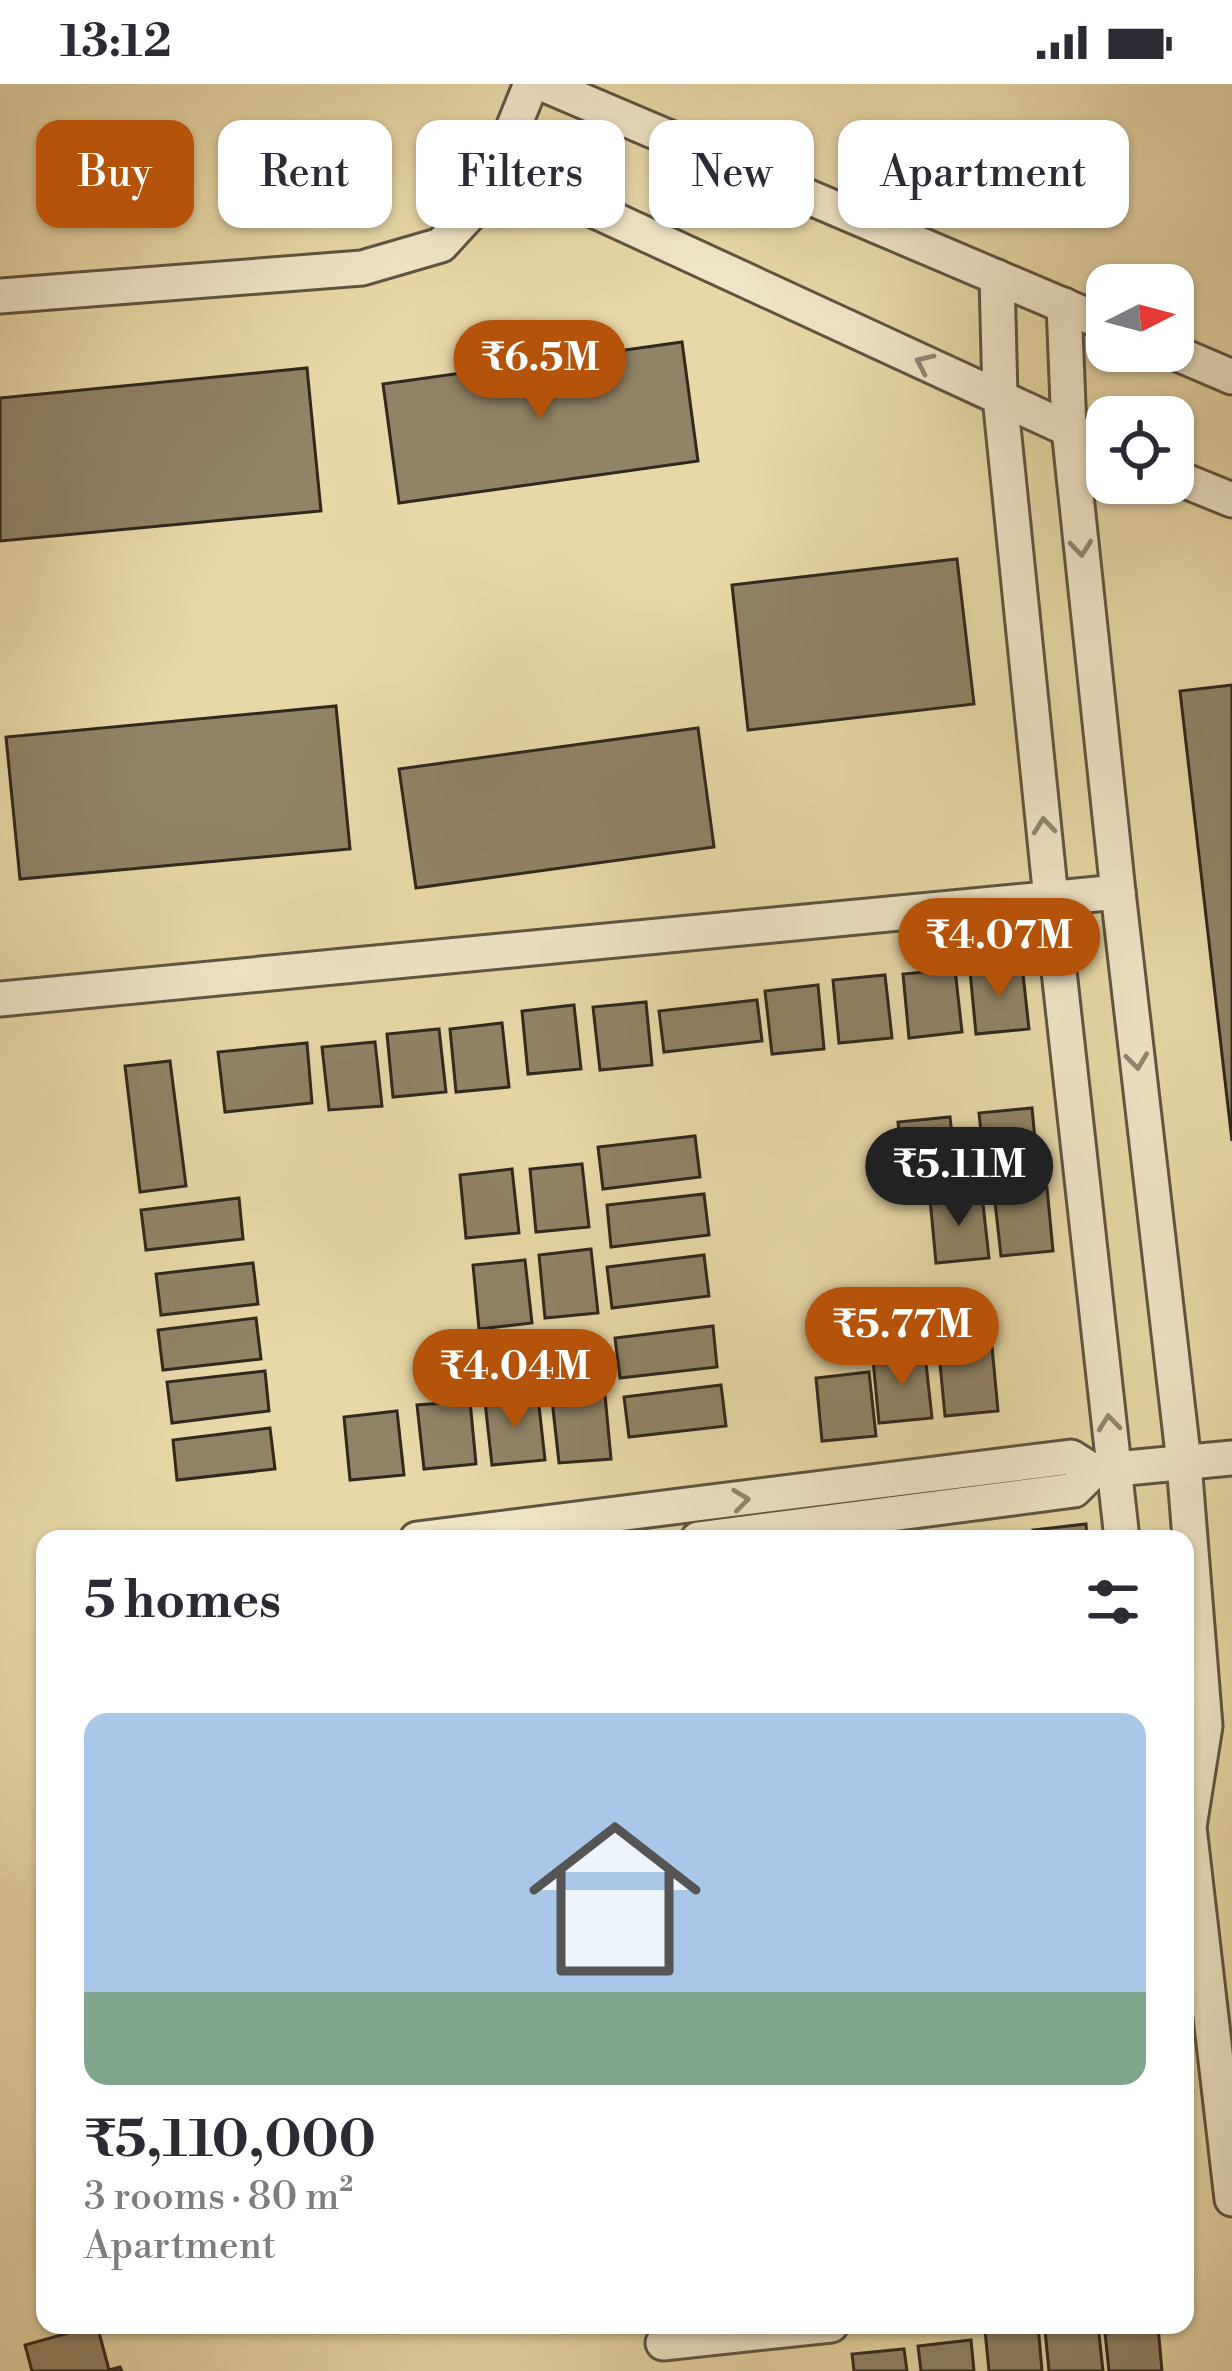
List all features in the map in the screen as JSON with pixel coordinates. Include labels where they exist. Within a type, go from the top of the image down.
[{"type":"street","points":[[516,120],[531,84]]},
{"type":"street","points":[[543,84],[1086,315]]},
{"type":"street","points":[[625,225],[1086,437]]},
{"type":"street","points":[[0,296],[362,268],[441,245],[457,228]]},
{"type":"street","points":[[997,277],[1000,397],[1104,1470],[1120,1530]]},
{"type":"street","points":[[1064,305],[1069,429],[1189,1530]]},
{"type":"street","points":[[1194,361],[1232,377]]},
{"type":"street","points":[[1194,485],[1232,500]]},
{"type":"street","points":[[0,999],[1118,892]]},
{"type":"street","points":[[584,1530],[1071,1457],[1104,1470],[1232,1458]]},
{"type":"street","points":[[767,1530],[1074,1490],[1104,1470]]},
{"type":"street","points":[[1194,1588],[1205,1726],[1194,1786]]},
{"type":"street","points":[[1194,1882],[1232,2199]]},
{"type":"street","points":[[663,2346],[755,2334]]},
{"type":"building","points":[[682,342],[698,461],[399,503],[383,384]]},
{"type":"building","points":[[307,368],[321,511],[0,541],[0,398]]},
{"type":"building","points":[[957,559],[974,704],[748,730],[732,585]]},
{"type":"building","points":[[1232,685],[1232,1141],[1180,691]]},
{"type":"building","points":[[336,706],[350,849],[20,879],[6,737]]},
{"type":"building","points":[[698,728],[714,847],[416,888],[399,769]]},
{"type":"building","points":[[1022,965],[1029,1029],[976,1034],[970,971]]},
{"type":"building","points":[[955,969],[962,1032],[909,1038],[903,974]]},
{"type":"building","points":[[885,975],[892,1038],[839,1043],[833,980]]},
{"type":"building","points":[[818,985],[824,1049],[772,1054],[765,991]]},
{"type":"building","points":[[757,1000],[762,1041],[664,1052],[659,1011]]},
{"type":"building","points":[[646,1002],[652,1065],[600,1070],[593,1007]]},
{"type":"building","points":[[574,1005],[581,1069],[528,1074],[522,1011]]},
{"type":"building","points":[[502,1023],[509,1087],[456,1092],[450,1029]]},
{"type":"building","points":[[439,1029],[446,1092],[393,1097],[387,1034]]},
{"type":"building","points":[[375,1042],[382,1106],[329,1110],[322,1047]]},
{"type":"building","points":[[307,1043],[312,1103],[225,1112],[218,1052]]},
{"type":"building","points":[[170,1061],[186,1186],[140,1192],[125,1066]]},
{"type":"building","points":[[1032,1108],[1038,1171],[986,1177],[979,1113]]},
{"type":"building","points":[[950,1117],[957,1180],[904,1185],[898,1122]]},
{"type":"building","points":[[695,1136],[700,1177],[603,1189],[598,1147]]},
{"type":"building","points":[[582,1164],[589,1227],[536,1232],[530,1169]]},
{"type":"building","points":[[512,1169],[519,1233],[466,1238],[460,1175]]},
{"type":"building","points":[[1047,1188],[1053,1251],[1001,1256],[994,1193]]},
{"type":"building","points":[[704,1194],[709,1235],[611,1247],[607,1205]]},
{"type":"building","points":[[982,1195],[989,1258],[936,1263],[930,1199]]},
{"type":"building","points":[[239,1198],[243,1239],[146,1250],[141,1210]]},
{"type":"building","points":[[591,1249],[598,1313],[545,1318],[539,1255]]},
{"type":"building","points":[[704,1255],[709,1296],[612,1308],[607,1267]]},
{"type":"building","points":[[525,1260],[532,1323],[479,1329],[473,1265]]},
{"type":"building","points":[[253,1263],[258,1304],[161,1315],[156,1274]]},
{"type":"building","points":[[256,1318],[261,1359],[163,1370],[158,1330]]},
{"type":"building","points":[[713,1326],[717,1367],[620,1378],[615,1338]]},
{"type":"building","points":[[992,1347],[998,1411],[945,1416],[939,1353]]},
{"type":"building","points":[[925,1354],[932,1418],[879,1423],[873,1360]]},
{"type":"building","points":[[265,1371],[269,1411],[172,1423],[167,1382]]},
{"type":"building","points":[[869,1372],[876,1436],[822,1441],[816,1378]]},
{"type":"building","points":[[721,1385],[726,1426],[629,1437],[624,1397]]},
{"type":"building","points":[[605,1395],[611,1459],[559,1463],[552,1400]]},
{"type":"building","points":[[538,1397],[545,1460],[492,1465],[485,1402]]},
{"type":"building","points":[[470,1401],[476,1464],[424,1469],[417,1405]]},
{"type":"building","points":[[397,1411],[404,1475],[350,1480],[344,1417]]},
{"type":"building","points":[[270,1428],[275,1469],[177,1480],[173,1440]]},
{"type":"building","points":[[1086,1524],[1086,1530],[1033,1530]]},
{"type":"building","points":[[65,2334],[99,2334],[109,2370],[120,2367],[122,2371],[32,2371],[25,2345]]},
{"type":"building","points":[[985,2334],[1039,2334],[1042,2371],[989,2371]]},
{"type":"building","points":[[1045,2334],[1099,2334],[1103,2371],[1049,2371]]},
{"type":"building","points":[[1105,2334],[1159,2334],[1162,2371],[1109,2371]]},
{"type":"building","points":[[971,2340],[974,2371],[921,2371],[918,2346]]},
{"type":"building","points":[[904,2349],[907,2371],[854,2371],[852,2354]]}]
